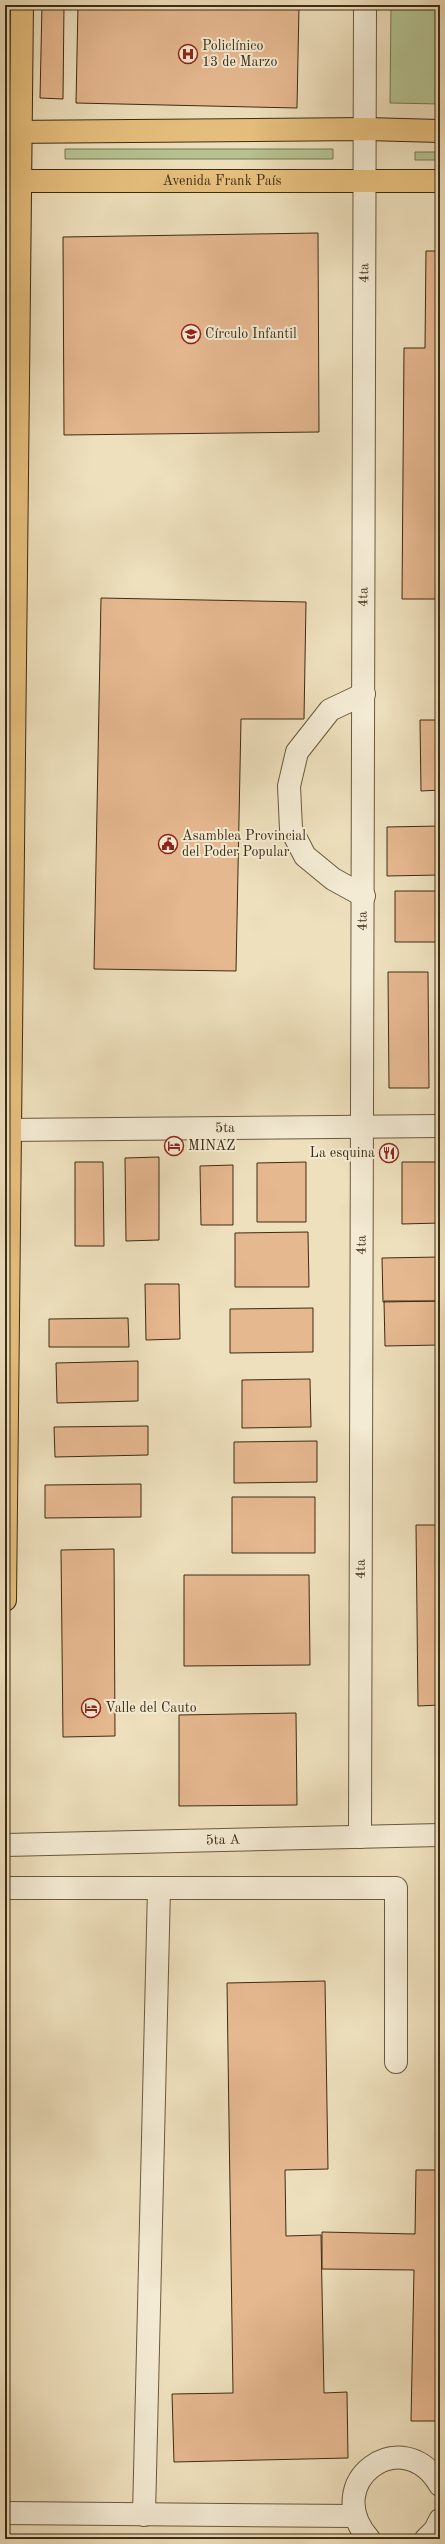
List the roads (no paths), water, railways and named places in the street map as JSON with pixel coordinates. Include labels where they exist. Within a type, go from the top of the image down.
[{"type":"main road","points":[[5,1600],[13,132],[22,5]]},
{"type":"main road","points":[[13,132],[440,131]]},
{"type":"main road","name":"Avenida Frank País","points":[[13,180],[440,181]]},
{"type":"street","name":"4ta","points":[[360,1837],[364,896],[365,5]]},
{"type":"street","points":[[364,694],[330,710],[297,752],[289,786],[291,829],[305,856],[333,879],[364,896]]},
{"type":"street","name":"5ta","points":[[7,1129],[440,1126]]},
{"type":"street","name":"5ta A","points":[[5,1845],[440,1835]]},
{"type":"street","points":[[5,1888],[396,1888],[396,2062]]},
{"type":"street","points":[[144,2515],[159,1888]]},
{"type":"street","points":[[369,2539],[360,2528],[354,2516],[353,2500],[356,2486],[364,2472],[376,2462],[391,2458],[407,2458],[422,2463],[433,2473],[440,2485]]},
{"type":"street","points":[[5,2513],[354,2516]]},
{"type":"street","points":[[426,2539],[435,2530],[440,2520]]},
{"type":"place","name":"Policlínico 13 de Marzo","points":[[188,54]]},
{"type":"place","name":"Círculo Infantil","points":[[191,334]]},
{"type":"place","name":"Asamblea Provincial del Poder Popular","points":[[168,844]]},
{"type":"place","name":"MINAZ","points":[[174,1146]]},
{"type":"place","name":"La esquina","points":[[389,1153]]},
{"type":"place","name":"Valle del Cauto","points":[[91,1708]]}]
